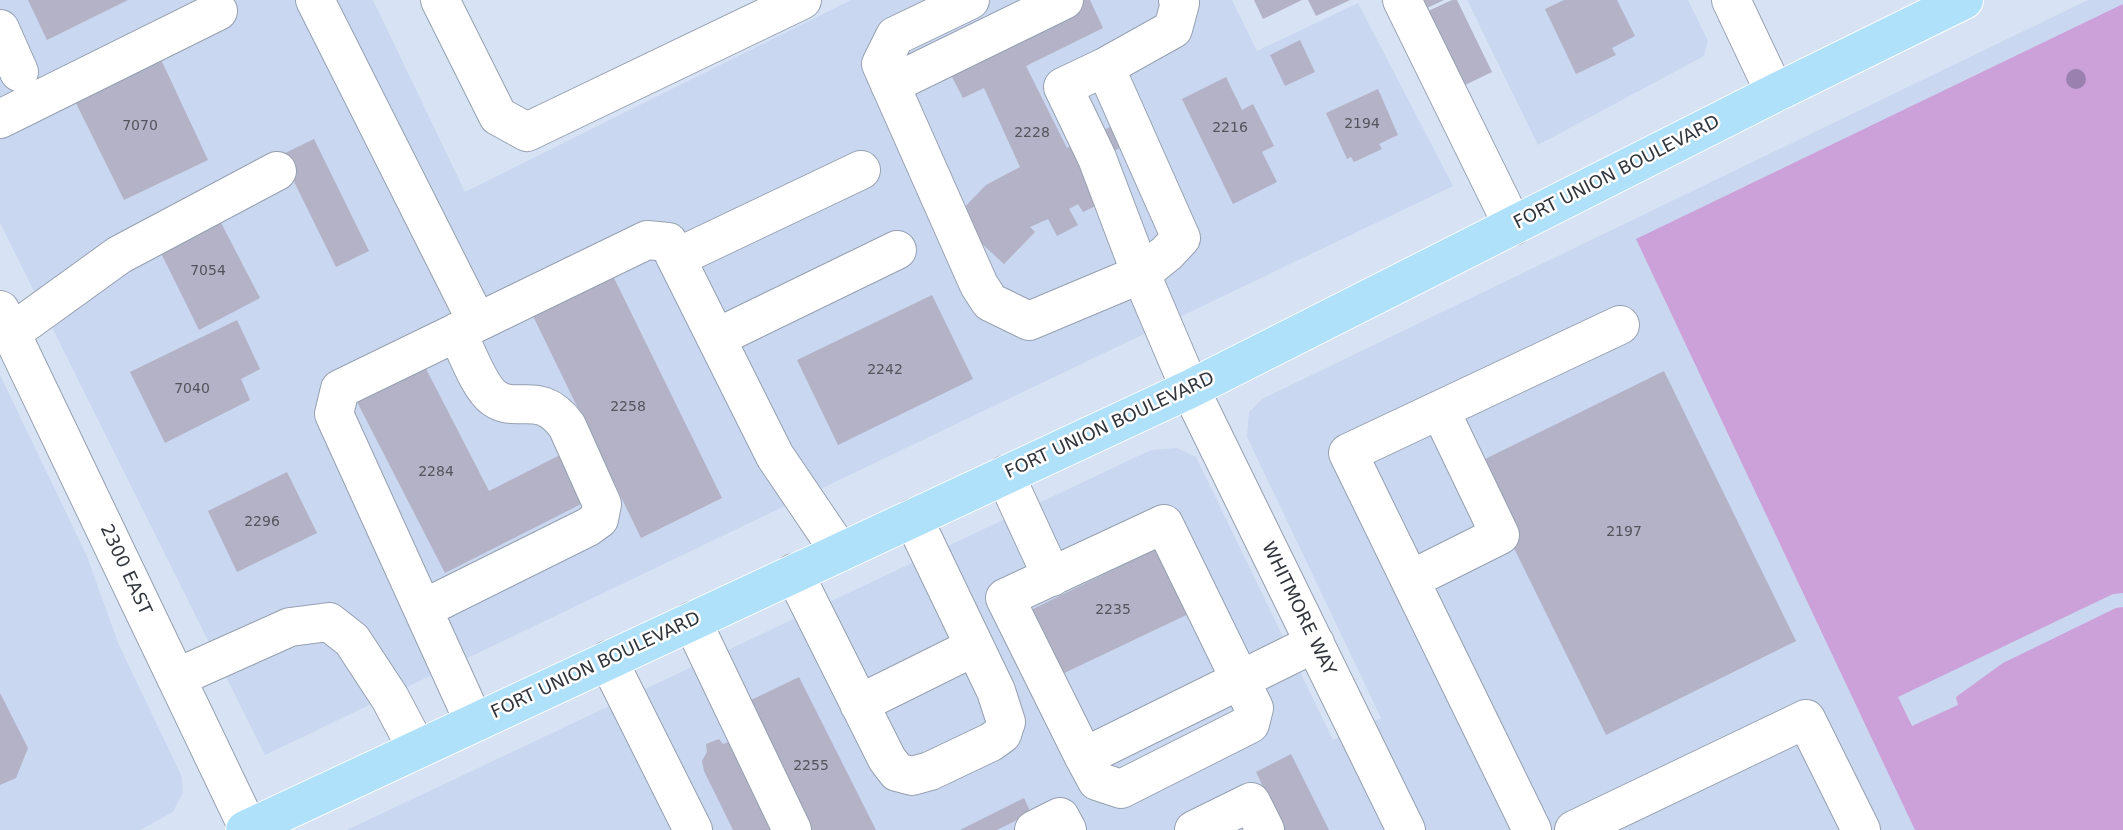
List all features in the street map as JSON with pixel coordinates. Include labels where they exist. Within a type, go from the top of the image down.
[{"type":"main road","name":"FORT UNION BOULEVARD","points":[[247,829],[1190,388],[1964,0]]},
{"type":"street","points":[[315,0],[467,327],[487,392],[497,400],[540,405],[559,415],[567,426],[602,504],[599,519],[588,527],[422,609]]},
{"type":"street","points":[[440,0],[498,116],[527,132],[802,0]]},
{"type":"street","points":[[970,0],[895,36],[881,64],[979,285],[990,302],[1029,321],[1154,263],[1181,238],[1094,73],[1173,29],[1180,3],[1178,0]]},
{"type":"street","points":[[890,85],[1064,0]]},
{"type":"street","points":[[1402,0],[1513,226]]},
{"type":"street","points":[[1731,0],[1775,93]]},
{"type":"street","points":[[0,119],[218,11]]},
{"type":"street","points":[[0,29],[19,72]]},
{"type":"street","name":"WHITMORE WAY","points":[[1094,73],[1063,87],[1097,159],[1154,263],[1190,388],[1406,830]]},
{"type":"street","points":[[676,258],[860,170]]},
{"type":"street","points":[[6,322],[119,255],[277,172]]},
{"type":"street","points":[[474,722],[334,414],[340,388],[647,240],[668,242],[775,456],[840,552]]},
{"type":"street","points":[[716,338],[897,250]]},
{"type":"street","name":"2300 EAST","points":[[6,322],[247,829]]},
{"type":"street","points":[[1532,830],[1348,453],[1620,325]]},
{"type":"street","points":[[1410,580],[1500,535],[1440,410]]},
{"type":"street","points":[[1005,475],[1052,577]]},
{"type":"street","points":[[794,573],[887,759],[897,772],[912,776],[930,771],[991,742],[1002,734],[1006,722],[1003,706],[913,518]]},
{"type":"street","points":[[1240,679],[1164,524],[1005,598],[1084,757],[1315,643]]},
{"type":"street","points":[[692,621],[792,830]]},
{"type":"street","points":[[176,678],[219,656],[290,626],[329,622],[352,640],[390,698],[416,749]]},
{"type":"street","points":[[859,704],[974,647]]},
{"type":"street","points":[[608,660],[693,830]]},
{"type":"street","points":[[1574,830],[1806,719],[1861,830]]},
{"type":"street","points":[[1194,830],[1251,802],[1265,830]]},
{"type":"street","points":[[1034,830],[1060,817],[1067,830]]},
{"type":"shaded area","points":[[0,0],[373,0],[465,192],[851,0],[1232,0],[1257,51],[1358,3],[1453,186],[265,755],[0,223]]},
{"type":"shaded area","points":[[1467,0],[1688,0],[1708,41],[1704,56],[1538,145]]},
{"type":"shaded area","points":[[2088,0],[2123,0],[2123,830],[347,830],[1151,450],[1177,448],[1196,457],[1333,740],[1381,718],[1247,437],[1249,412],[1262,399]]},
{"type":"shaded area","points":[[2123,4],[2123,593],[2113,594],[1898,697],[1912,726],[1958,705],[1956,697],[2003,663],[2123,607],[2123,830],[1915,830],[1636,239]]},
{"type":"shaded area","points":[[0,375],[86,554],[119,645],[182,777],[183,792],[173,812],[140,830],[0,830]]},
{"type":"building","points":[[28,0],[128,0],[47,40]]},
{"type":"building","points":[[1039,0],[1090,0],[1103,28],[1026,66],[1067,148],[1114,125],[1124,146],[1081,166],[1106,201],[1083,212],[1078,204],[1069,209],[1078,225],[1057,236],[1048,219],[1030,227],[1035,232],[1004,264],[954,218],[986,185],[1020,167],[984,88],[963,98],[951,75]]},
{"type":"building","points":[[1254,0],[1302,0],[1263,19]]},
{"type":"building","points":[[1308,0],[1350,0],[1316,16]]},
{"type":"building","points":[[1421,0],[1444,0],[1425,9]]},
{"type":"building","points":[[1457,0],[1492,72],[1463,86],[1426,12]]},
{"type":"building","points":[[1564,0],[1617,0],[1635,36],[1612,48],[1616,55],[1576,74],[1545,9]]},
{"type":"building","points":[[1300,40],[1315,72],[1285,86],[1270,55]]},
{"type":"building","points":[[157,51],[208,160],[124,200],[71,93]]},
{"type":"building","points":[[1226,77],[1242,110],[1253,104],[1274,146],[1262,152],[1277,182],[1233,204],[1182,99]]},
{"type":"building","points":[[1378,89],[1398,135],[1379,144],[1382,149],[1354,162],[1351,157],[1347,159],[1326,113]]},
{"type":"building","points":[[314,139],[369,251],[336,267],[281,155]]},
{"type":"building","points":[[217,215],[260,298],[199,330],[157,245]]},
{"type":"building","points":[[614,278],[722,498],[641,538],[533,316]]},
{"type":"building","points":[[932,295],[973,379],[838,445],[797,360]]},
{"type":"building","points":[[237,320],[260,369],[241,379],[250,400],[165,443],[130,372]]},
{"type":"building","points":[[422,361],[489,491],[562,454],[587,501],[445,573],[354,396]]},
{"type":"building","points":[[1664,371],[1796,641],[1606,735],[1473,465]]},
{"type":"building","points":[[287,472],[317,533],[237,572],[208,511]]},
{"type":"building","points":[[1167,543],[1199,609],[1058,676],[1027,612]]},
{"type":"building","points":[[799,677],[876,830],[810,830],[747,702]]},
{"type":"building","points":[[0,693],[28,748],[16,778],[0,785]]},
{"type":"building","points":[[719,739],[723,744],[729,742],[775,830],[733,830],[704,771],[702,761],[707,752],[706,744]]},
{"type":"building","points":[[1291,754],[1329,830],[1284,830],[1256,772]]},
{"type":"building","points":[[1024,798],[1031,813],[997,830],[960,830]]}]
